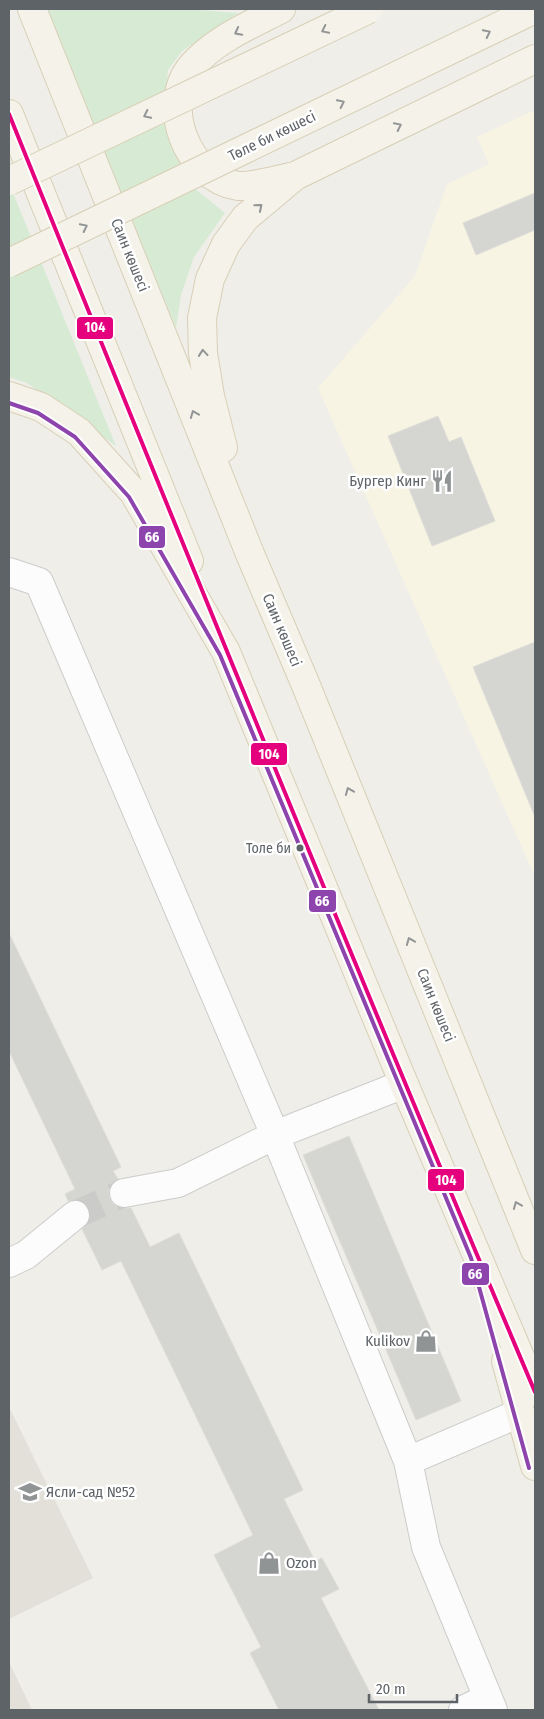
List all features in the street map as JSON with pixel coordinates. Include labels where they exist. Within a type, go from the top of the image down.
[{"type":"main road","name":"Саин көшесі","points":[[32,9],[250,554],[309,692],[535,1250]]},
{"type":"main road","points":[[281,9],[214,44],[191,68],[178,93],[178,124],[193,156],[215,177],[239,186],[295,176]]},
{"type":"main road","points":[[9,182],[369,9]]},
{"type":"main road","name":"Төле би көшесі","points":[[9,263],[535,9]]},
{"type":"main road","points":[[250,554],[210,396],[203,353],[202,318],[210,279],[226,244],[245,218],[295,176],[535,59]]},
{"type":"main road","points":[[9,114],[226,652],[477,1256],[528,1402],[535,1466]]},
{"type":"main road","points":[[9,396],[41,407],[79,432],[134,493],[226,652]]},
{"type":"street","points":[[9,572],[39,582],[275,1135],[408,1461],[426,1547],[490,1704],[463,1710]]},
{"type":"street","points":[[124,1193],[178,1183],[275,1135],[404,1084]]},
{"type":"street","points":[[9,1263],[26,1255],[75,1215]]},
{"type":"street","points":[[408,1461],[528,1402]]},
{"type":"shaded area","points":[[535,110],[535,877],[318,388],[415,276],[447,184],[489,164],[477,137]]},
{"type":"shaded area","name":"Ясли-сад №52","points":[[9,1407],[93,1578],[9,1619]]},
{"type":"shaded area","points":[[9,1662],[32,1710],[9,1710]]},
{"type":"green space","points":[[46,9],[189,9],[238,13],[182,51],[168,70],[164,119],[189,184],[225,213],[194,257],[181,295],[176,328]]},
{"type":"green space","points":[[9,183],[116,446],[27,383],[9,377]]},
{"type":"building","points":[[535,193],[535,230],[476,255],[463,223]]},
{"type":"building","name":"Бургер Кинг","points":[[438,416],[449,442],[461,437],[495,521],[432,546],[388,436]]},
{"type":"building","points":[[535,642],[535,817],[473,667]]},
{"type":"building","points":[[9,933],[121,1167],[113,1171],[118,1179],[109,1188],[109,1196],[112,1203],[119,1208],[131,1208],[150,1247],[179,1233],[303,1490],[284,1499],[315,1561],[322,1558],[339,1589],[321,1598],[379,1710],[279,1710],[250,1653],[261,1647],[214,1555],[253,1535],[121,1261],[102,1270],[82,1229],[90,1220],[90,1212],[87,1206],[80,1200],[68,1201],[65,1194],[75,1189],[9,1051]]},
{"type":"building","points":[[349,1136],[461,1401],[416,1420],[303,1155]]},
{"type":"tunnel","points":[[75,1215],[124,1193]]},
{"type":"transit line","name":"104","points":[[9,114],[269,754],[535,1392]]},
{"type":"transit line","name":"66","points":[[9,403],[38,413],[75,437],[129,497],[220,655],[471,1258],[529,1468]]},
{"type":"place","name":"Бургер Кинг","points":[[442,481]]},
{"type":"place","name":"Толе би","points":[[300,848]]},
{"type":"place","name":"Kulikov","points":[[426,1341]]},
{"type":"place","name":"Ясли-сад №52","points":[[30,1492]]},
{"type":"place","name":"Ozon","points":[[269,1563]]}]
